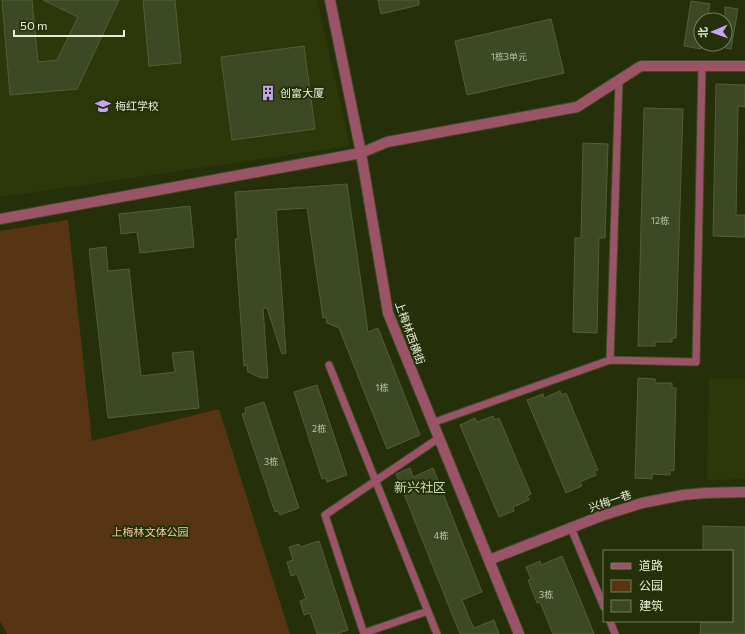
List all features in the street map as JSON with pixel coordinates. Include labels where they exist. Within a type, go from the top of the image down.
[{"type":"street","name":"上梅林西横街","points":[[330,0],[361,153],[388,313],[519,634]]},
{"type":"street","points":[[0,219],[361,153],[387,142],[577,107],[641,66],[745,66]]},
{"type":"street","name":"兴梅一巷","points":[[489,560],[621,509],[662,498],[704,493],[745,492]]},
{"type":"lane","points":[[432,423],[610,360],[696,362],[702,66]]},
{"type":"lane","points":[[610,360],[619,80]]},
{"type":"lane","points":[[329,365],[437,634]]},
{"type":"lane","points":[[428,611],[364,633],[325,515],[439,438]]},
{"type":"lane","points":[[572,528],[603,605]]},
{"type":"lane","points":[[610,622],[615,634]]},
{"type":"shaded area","name":"梅红学校","points":[[0,0],[317,0],[350,146],[0,197]]},
{"type":"shaded area","points":[[709,378],[745,379],[745,479],[707,480]]},
{"type":"green space","name":"上梅林文体公园","points":[[68,220],[92,441],[219,409],[290,634],[7,634],[0,621],[0,231]]},
{"type":"building","points":[[2,0],[32,0],[38,62],[57,60],[78,17],[43,0],[119,0],[77,89],[10,95]]},
{"type":"building","points":[[143,0],[175,0],[181,63],[149,66]]},
{"type":"building","points":[[378,0],[419,0],[419,5],[381,14]]},
{"type":"building","points":[[691,1],[710,4],[708,12],[693,12],[693,48],[684,46]]},
{"type":"building","points":[[725,7],[738,9],[733,38],[733,12],[725,12]]},
{"type":"building","points":[[551,19],[564,73],[467,95],[455,41]]},
{"type":"building","name":"创富大厦","points":[[304,46],[315,129],[232,140],[221,57]]},
{"type":"building","points":[[716,84],[745,85],[745,107],[738,106],[736,215],[745,215],[745,237],[713,236]]},
{"type":"building","points":[[644,108],[683,109],[676,338],[672,338],[672,342],[655,342],[655,346],[638,346]]},
{"type":"building","points":[[583,143],[608,144],[605,238],[599,238],[597,333],[573,332],[575,238],[581,238]]},
{"type":"building","points":[[347,184],[368,332],[378,328],[420,435],[387,449],[339,328],[327,323],[326,317],[323,318],[307,208],[276,210],[286,353],[282,354],[267,308],[263,308],[268,378],[261,378],[248,372],[247,365],[244,366],[235,239],[238,239],[235,192]]},
{"type":"building","points":[[190,206],[194,247],[140,253],[137,232],[121,234],[119,214]]},
{"type":"building","points":[[106,247],[108,271],[129,269],[141,376],[175,372],[172,353],[193,351],[199,408],[108,418],[89,249]]},
{"type":"building","points":[[638,378],[655,379],[655,383],[672,383],[672,388],[676,388],[674,471],[670,470],[670,475],[652,474],[652,479],[635,478]]},
{"type":"building","points":[[317,385],[347,475],[327,482],[326,478],[322,479],[294,392]]},
{"type":"building","points":[[560,391],[562,395],[566,393],[598,470],[594,471],[596,475],[580,482],[582,486],[566,493],[527,400],[543,394],[544,398]]},
{"type":"building","points":[[264,402],[299,508],[280,515],[278,511],[275,512],[242,414],[246,413],[245,408]]},
{"type":"building","points":[[493,416],[495,420],[499,418],[531,494],[527,496],[529,500],[513,507],[514,511],[499,517],[460,425],[475,418],[477,422]]},
{"type":"building","points":[[410,468],[413,477],[433,468],[482,592],[462,600],[474,628],[494,620],[499,634],[460,634],[396,474]]},
{"type":"building","points":[[703,526],[745,527],[745,634],[700,634],[701,622],[733,622],[733,550],[703,550]]},
{"type":"building","points":[[319,541],[348,630],[336,634],[317,634],[310,613],[304,615],[300,601],[306,599],[297,574],[291,576],[287,562],[293,560],[289,547],[299,544],[300,547]]},
{"type":"building","points":[[562,556],[594,634],[553,634],[540,602],[537,603],[528,580],[531,579],[526,567],[540,561],[541,565]]},
{"type":"place","name":"创富大厦","points":[[268,93]]},
{"type":"place","name":"梅红学校","points":[[103,106]]},
{"type":"district","name":"新兴社区","points":[[420,487]]}]
